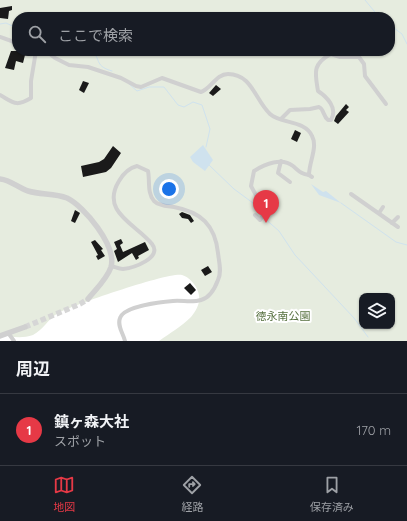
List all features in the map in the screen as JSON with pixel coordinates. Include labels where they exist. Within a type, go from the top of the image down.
[{"type":"street","points":[[0,37],[12,41]]},
{"type":"street","points":[[0,95],[18,104],[21,104],[31,98],[31,82],[35,56]]},
{"type":"street","points":[[52,56],[69,65],[88,68],[121,78],[141,87],[162,78],[201,92],[220,76],[231,74],[241,77],[247,81],[265,108],[275,118],[303,127],[313,136],[313,155],[309,165],[311,176],[301,174],[289,163],[281,161],[259,168],[253,174],[251,186],[265,212],[260,220],[255,215]]},
{"type":"street","points":[[281,119],[290,110],[319,107],[323,110],[324,117],[331,120],[333,117],[332,107],[327,98],[318,91],[315,72],[318,64],[328,56]]},
{"type":"street","points":[[337,56],[359,57],[364,64],[365,76],[386,104]]},
{"type":"street","points":[[281,161],[278,173],[290,182]]},
{"type":"street","points":[[111,266],[126,268],[147,260],[153,255],[154,252],[152,244],[122,216],[113,198],[114,191],[122,176],[138,166],[148,172],[150,193],[155,202],[162,205],[191,211],[202,218],[211,231],[217,248],[220,277],[215,287],[207,297],[198,301],[174,301],[127,310],[121,315],[119,322],[125,341]]},
{"type":"street","points":[[0,179],[11,182],[24,190],[58,196],[77,204],[90,216],[111,253],[111,266],[108,275],[88,299]]},
{"type":"street","points":[[351,194],[398,227]]},
{"type":"street","points":[[379,213],[383,207]]},
{"type":"street","points":[[392,223],[398,217]]},
{"type":"street","points":[[0,336],[25,327]]},
{"type":"street","points":[[9,334],[14,341]]},
{"type":"green space","name":"徳永南公園","points":[[0,0],[407,0],[407,341],[159,341],[191,317],[196,310],[199,297],[196,287],[189,279],[182,275],[173,275],[141,284],[67,309],[54,315],[40,330],[33,335],[16,337],[0,334]]},
{"type":"water","points":[[203,145],[213,160],[205,171],[193,162],[190,157]]},
{"type":"water","points":[[311,184],[323,192],[326,191],[341,203],[319,195]]},
{"type":"building","points":[[12,6],[12,10],[9,11],[8,19],[0,18],[0,8]]},
{"type":"building","points":[[11,51],[12,56],[25,56],[23,63],[16,61],[14,70],[5,68]]},
{"type":"building","points":[[83,81],[89,83],[84,93],[79,90]]},
{"type":"building","points":[[216,85],[221,89],[213,96],[209,93]]},
{"type":"building","points":[[346,104],[349,107],[346,110],[349,112],[338,124],[334,121],[336,116]]},
{"type":"building","points":[[295,130],[301,133],[297,142],[291,139]]},
{"type":"building","points":[[113,146],[121,153],[111,168],[106,172],[83,177],[81,166],[99,162],[104,159]]},
{"type":"building","points":[[75,210],[80,213],[75,223],[71,221]]},
{"type":"building","points":[[182,212],[190,215],[194,221],[191,223],[188,219],[182,218],[179,214]]},
{"type":"building","points":[[121,239],[123,243],[120,245],[123,252],[145,242],[149,250],[138,256],[139,258],[136,260],[132,253],[118,262],[114,251],[117,249],[114,242]]},
{"type":"building","points":[[95,240],[103,249],[101,250],[105,256],[98,260],[96,256],[98,255],[91,242]]},
{"type":"building","points":[[208,266],[212,272],[205,276],[201,270]]},
{"type":"building","points":[[190,283],[196,290],[191,295],[184,288]]},
{"type":"waterway","points":[[365,0],[375,12]]},
{"type":"waterway","points":[[0,24],[6,23],[12,26]]},
{"type":"waterway","points":[[395,29],[402,34],[407,44]]},
{"type":"waterway","points":[[96,56],[103,67],[112,71]]},
{"type":"waterway","points":[[129,84],[137,91],[149,87],[164,87],[178,105],[184,107],[193,102],[202,105],[210,129],[206,147]]},
{"type":"waterway","points":[[209,165],[234,189],[253,203],[261,215]]},
{"type":"waterway","points":[[341,203],[396,242],[407,245]]},
{"type":"waterway","points":[[264,218],[279,231],[295,255],[354,318],[368,337]]},
{"type":"tunnel","points":[[25,327],[80,304],[88,299]]},
{"type":"place","name":"鎮ヶ森大社","points":[[266,223]]}]
